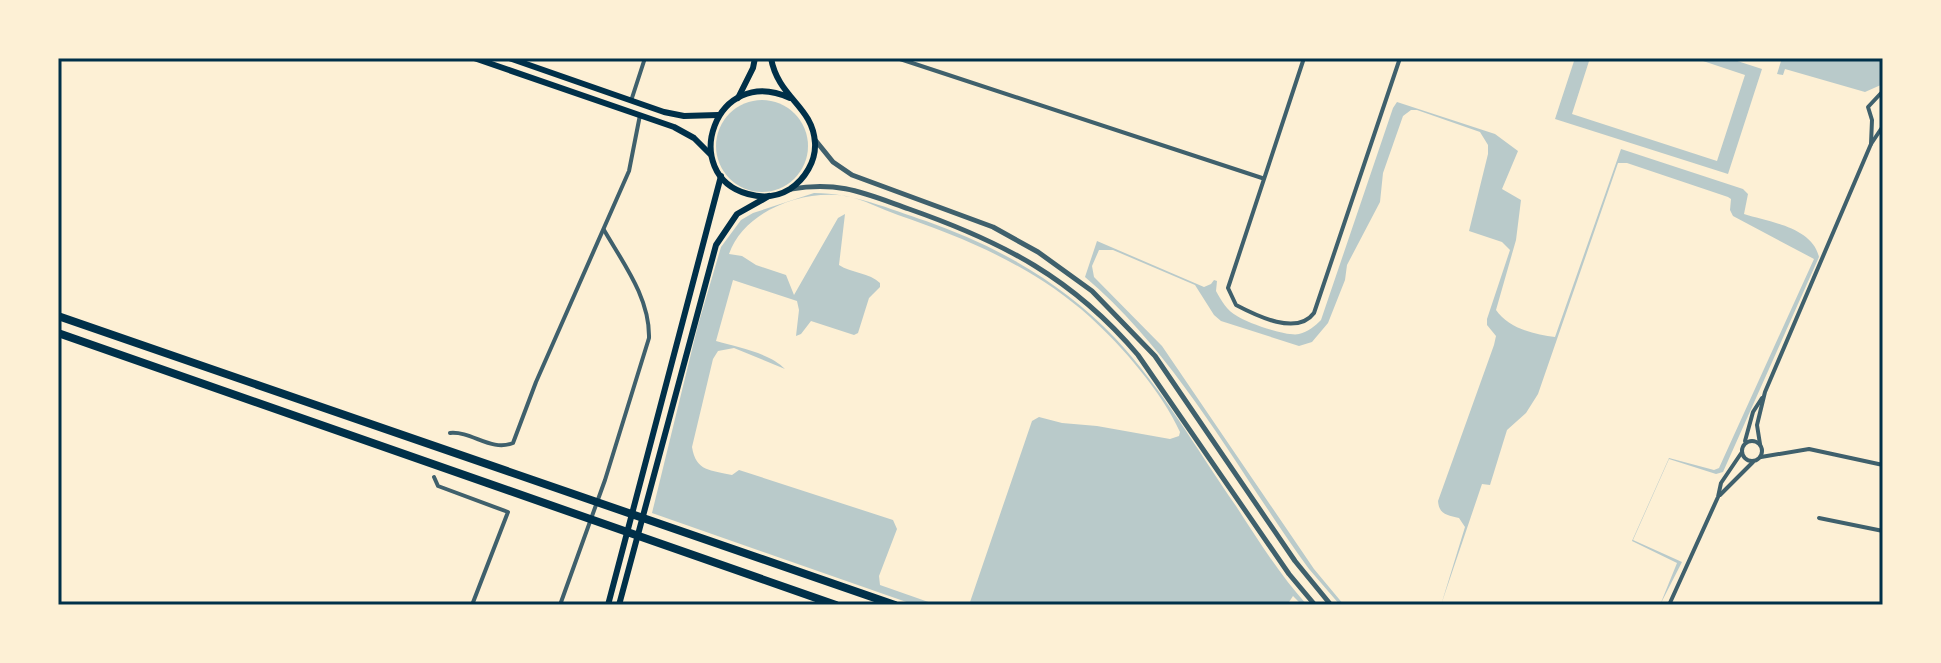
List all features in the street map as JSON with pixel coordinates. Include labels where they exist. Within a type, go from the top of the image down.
[{"type":"highway","points":[[58,316],[895,605]]},
{"type":"highway","points":[[58,333],[836,605]]},
{"type":"main road","points":[[474,58],[684,132],[711,155],[721,176],[743,193],[769,196]]},
{"type":"main road","points":[[509,58],[631,101],[684,116],[718,115]]},
{"type":"main road","points":[[738,98],[755,58]]},
{"type":"main road","points":[[619,605],[716,245],[737,214],[769,196],[790,189],[807,173],[814,158],[815,140],[808,116],[778,83],[771,58]]},
{"type":"main road","points":[[711,155],[712,130],[718,115],[738,98],[758,91],[790,98]]},
{"type":"main road","points":[[608,605],[721,176]]},
{"type":"street","points":[[631,101],[645,58]]},
{"type":"street","points":[[897,58],[1262,178]]},
{"type":"street","points":[[1304,58],[1228,288],[1232,300],[1244,309],[1290,325],[1305,322],[1314,313],[1400,58]]},
{"type":"street","points":[[1871,144],[1872,120],[1868,107],[1881,94]]},
{"type":"street","points":[[450,433],[460,432],[499,447],[513,443],[536,382],[629,171],[640,115]]},
{"type":"street","points":[[1669,605],[1718,497],[1721,483],[1742,452],[1753,412],[1765,392],[1871,144],[1883,125],[1872,120]]},
{"type":"street","points":[[815,140],[833,162],[852,175],[993,227],[1038,252],[1092,291],[1155,356],[1295,561],[1331,605]]},
{"type":"street","points":[[790,189],[819,185],[848,188],[940,220],[1005,247],[1070,288],[1110,324],[1138,355],[1289,574],[1315,605]]},
{"type":"street","points":[[560,605],[605,480],[640,372],[649,332],[649,320],[640,295],[604,230]]},
{"type":"street","points":[[1761,457],[1757,425],[1765,392]]},
{"type":"street","points":[[1745,443],[1755,441],[1760,444]]},
{"type":"street","points":[[1718,497],[1753,461],[1761,457],[1809,449],[1883,465]]},
{"type":"street","points":[[1742,452],[1753,461]]},
{"type":"street","points":[[434,477],[438,486],[508,512],[472,605]]},
{"type":"street","points":[[1819,518],[1883,531]]},
{"type":"street","points":[[368,605],[380,605]]},
{"type":"shaded area","points":[[1575,58],[1590,58],[1572,114],[1717,161],[1745,75],[1694,58],[1728,58],[1762,69],[1728,174],[1555,119]]},
{"type":"shaded area","points":[[1782,58],[1883,58],[1883,84],[1865,92],[1785,69],[1783,75],[1777,74]]},
{"type":"shaded area","points":[[762,100],[780,103],[795,113],[805,128],[808,146],[805,164],[795,179],[780,189],[762,192],[744,189],[729,179],[719,164],[716,146],[719,128],[729,113],[744,103]]},
{"type":"shaded area","points":[[1397,102],[1495,134],[1518,151],[1502,189],[1521,200],[1516,240],[1496,310],[1507,322],[1522,330],[1555,337],[1621,149],[1743,189],[1748,194],[1744,214],[1799,232],[1815,247],[1819,257],[1723,472],[1716,474],[1669,459],[1633,540],[1682,562],[1660,605],[1677,563],[1632,541],[1669,458],[1714,470],[1719,468],[1814,259],[1733,216],[1728,197],[1627,163],[1618,163],[1538,394],[1526,413],[1507,430],[1490,485],[1482,484],[1441,605],[1465,527],[1459,518],[1442,512],[1438,501],[1494,345],[1496,336],[1487,325],[1487,319],[1510,250],[1502,242],[1469,231],[1488,154],[1488,145],[1480,132],[1417,110],[1403,116],[1383,173],[1380,202],[1347,265],[1345,280],[1328,323],[1312,342],[1299,346],[1221,321],[1195,285],[1113,250],[1099,250],[1092,266],[1094,277],[1162,346],[1314,569],[1344,605],[1340,605],[1309,569],[1205,416],[1150,342],[1085,277],[1097,241],[1204,287],[1217,281],[1216,291],[1225,305],[1233,314],[1249,322],[1286,333],[1299,334],[1308,330],[1321,320]]},
{"type":"shaded area","points":[[814,193],[844,196],[811,196],[777,206],[747,226],[729,254],[742,256],[756,265],[786,275],[794,295],[838,218],[845,214],[839,265],[871,277],[880,283],[880,287],[869,298],[858,333],[854,335],[811,321],[796,336],[797,301],[733,280],[716,341],[762,355],[785,369],[734,348],[718,351],[713,359],[692,447],[694,455],[701,466],[711,471],[732,475],[739,470],[893,520],[897,529],[879,576],[880,585],[937,605],[915,605],[652,513],[698,325],[721,247],[741,220],[753,213]]},
{"type":"shaded area","points":[[855,198],[978,242],[1028,268],[1095,318],[1148,377],[1270,557],[1307,605],[1302,605],[1293,596],[1287,605],[969,605],[1032,421],[1039,417],[1170,439],[1179,436],[1180,432],[1163,401],[1140,370],[1069,299],[999,256]]}]
